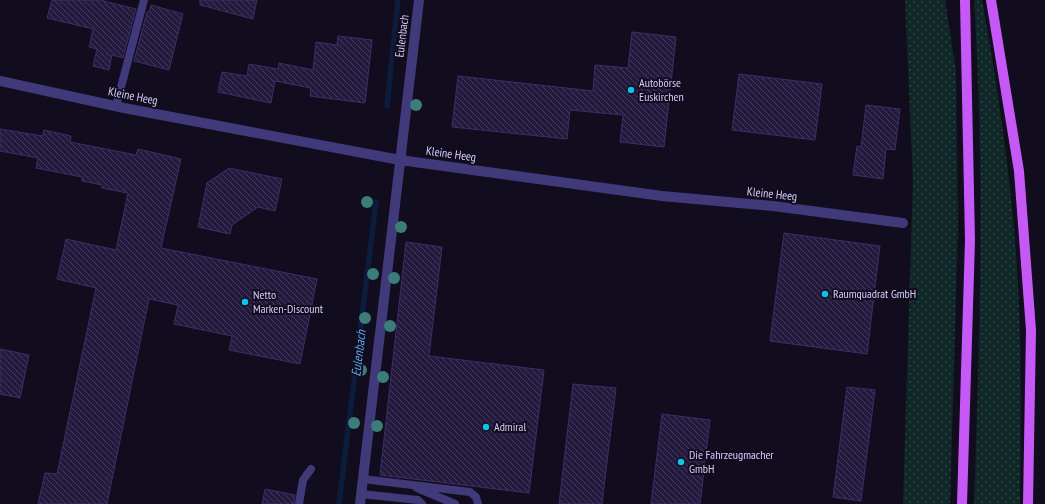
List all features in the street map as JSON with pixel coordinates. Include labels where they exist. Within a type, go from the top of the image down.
[{"type":"main road","points":[[962,504],[970,240],[965,0]]},
{"type":"main road","points":[[991,0],[1019,171],[1031,330],[1028,504]]},
{"type":"street","name":"Eulenbach","points":[[361,499],[419,0]]},
{"type":"street","name":"Kleine Heeg","points":[[0,82],[116,106],[400,160],[662,196],[774,206],[903,223]]},
{"type":"lane","points":[[116,106],[144,0]]},
{"type":"lane","points":[[299,504],[303,480],[311,469]]},
{"type":"lane","points":[[363,479],[470,492],[476,497],[478,504]]},
{"type":"lane","points":[[409,484],[454,504]]},
{"type":"lane","points":[[361,499],[418,500],[422,504]]},
{"type":"green space","points":[[905,0],[945,0],[956,71],[958,227],[950,504],[903,504],[913,181]]},
{"type":"green space","points":[[974,0],[982,0],[999,100],[1011,200],[1019,297],[1021,415],[1020,504],[974,504],[980,315],[980,189]]},
{"type":"building","points":[[52,0],[100,0],[136,9],[123,58],[112,55],[109,70],[93,66],[97,49],[89,47],[93,29],[47,18]]},
{"type":"building","points":[[200,0],[257,0],[253,19],[200,5]]},
{"type":"building","points":[[151,5],[183,14],[169,70],[134,61],[147,12],[149,12]]},
{"type":"building","points":[[632,32],[676,37],[664,147],[620,142],[623,115],[570,110],[567,139],[452,127],[458,76],[593,91],[595,65],[628,68]]},
{"type":"building","points":[[338,36],[372,40],[365,103],[310,96],[311,88],[275,81],[271,103],[218,92],[222,72],[247,76],[249,64],[278,69],[279,63],[313,70],[316,42],[337,45]]},
{"type":"building","points":[[739,74],[822,84],[815,140],[732,130]]},
{"type":"building","points":[[866,105],[900,109],[895,150],[886,149],[883,179],[853,175],[857,146],[861,147]]},
{"type":"building","points":[[0,129],[43,136],[44,130],[71,136],[70,142],[136,155],[138,149],[181,159],[161,248],[317,279],[300,364],[229,350],[232,336],[174,324],[178,305],[149,299],[107,504],[38,504],[45,473],[57,474],[96,288],[57,279],[66,239],[116,250],[128,193],[102,188],[102,185],[82,181],[82,177],[36,168],[38,158],[0,151]]},
{"type":"building","points":[[229,168],[282,179],[275,211],[258,207],[232,225],[230,234],[198,227],[207,183]]},
{"type":"building","name":"Raumquadrat GmbH","points":[[784,233],[880,246],[867,354],[770,341]]},
{"type":"building","points":[[406,242],[442,247],[429,356],[544,370],[529,493],[380,475]]},
{"type":"building","points":[[0,349],[29,355],[20,398],[0,394]]},
{"type":"building","points":[[573,384],[616,388],[602,504],[559,504]]},
{"type":"building","points":[[847,387],[875,390],[861,501],[833,497]]},
{"type":"building","name":"Die Fahrzeugmacher GmbH","points":[[662,414],[710,420],[700,504],[651,504]]},
{"type":"building","points":[[265,489],[295,495],[294,504],[262,504]]},
{"type":"waterway","name":"Eulenbach","points":[[387,106],[398,0]]},
{"type":"waterway","name":"Eulenbach","points":[[339,504],[376,202]]},
{"type":"place","name":"Autobörse Euskirchen","points":[[631,90]]},
{"type":"place","name":"Raumquadrat GmbH","points":[[825,294]]},
{"type":"place","name":"Netto Marken-Discount","points":[[245,302]]},
{"type":"place","name":"Admiral","points":[[486,427]]},
{"type":"place","name":"Die Fahrzeugmacher GmbH","points":[[681,462]]}]
